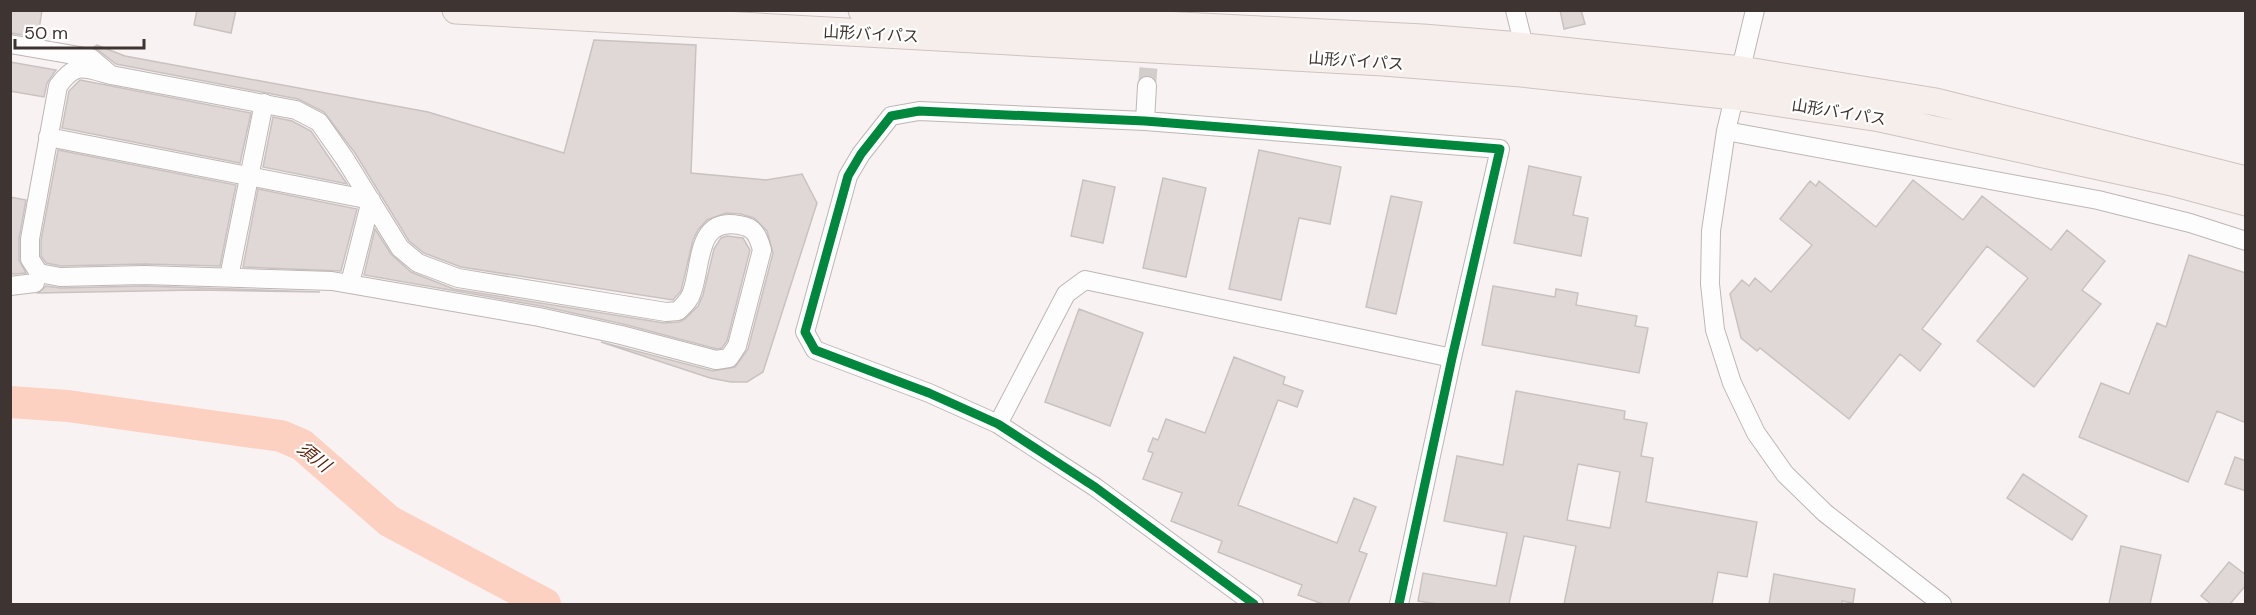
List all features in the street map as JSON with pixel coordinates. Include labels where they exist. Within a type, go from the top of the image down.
[{"type":"highway","name":"山形バイパス","points":[[456,10],[1383,62],[1521,73],[1734,96],[1891,120],[2172,182],[2246,202]]},
{"type":"highway","name":"山形バイパス","points":[[862,10],[1423,38],[1524,46],[1740,70],[1936,102],[2246,180]]},
{"type":"street","points":[[1515,10],[1524,46]]},
{"type":"street","points":[[1755,10],[1726,131],[1711,231],[1710,284],[1715,330],[1732,383],[1756,433],[1785,474],[1825,513],[1942,604]]},
{"type":"street","points":[[10,44],[91,58],[111,75]]},
{"type":"street","points":[[82,68],[111,75],[296,110],[319,122],[400,248],[418,263],[458,278],[666,312],[678,311],[688,302],[692,293],[706,237],[714,227],[728,223],[747,226],[758,234],[762,250],[737,346],[729,358],[716,360],[621,335],[539,317],[332,280],[144,275],[60,277],[39,273],[30,260],[30,239],[58,86],[69,72],[82,68]]},
{"type":"street","points":[[1144,122],[1147,86]]},
{"type":"street","points":[[229,277],[264,103]]},
{"type":"street","points":[[1254,604],[1095,487],[998,424],[928,393],[815,350],[805,332],[848,176],[861,154],[891,116],[919,111],[1144,122],[1500,149],[1399,604]]},
{"type":"street","points":[[1726,131],[2098,200],[2246,241]]},
{"type":"street","points":[[48,137],[371,200]]},
{"type":"street","points":[[350,284],[371,200]]},
{"type":"street","points":[[998,424],[1066,294],[1085,280],[1452,358]]},
{"type":"street","points":[[10,286],[35,283]]},
{"type":"building","points":[[10,10],[42,10],[38,37],[10,33]]},
{"type":"building","points":[[197,10],[236,10],[231,33],[194,25]]},
{"type":"building","points":[[1560,10],[1581,10],[1585,24],[1564,29]]},
{"type":"building","points":[[594,40],[696,45],[691,173],[766,180],[802,174],[817,203],[763,372],[747,382],[710,378],[601,342],[713,371],[735,367],[748,349],[773,253],[767,231],[754,218],[726,213],[707,220],[693,240],[681,291],[673,300],[461,267],[424,253],[409,241],[355,153],[324,112],[298,99],[116,64],[94,47],[97,45],[125,56],[428,112],[564,153]]},
{"type":"building","points":[[10,62],[56,70],[47,83],[44,97],[10,91]]},
{"type":"building","points":[[80,80],[251,113],[240,163],[62,128],[69,91]]},
{"type":"building","points":[[273,117],[292,121],[311,131],[347,184],[263,167]]},
{"type":"building","points":[[58,150],[236,185],[220,266],[144,264],[61,266],[46,263],[41,256],[41,240]]},
{"type":"building","points":[[1259,150],[1341,167],[1330,224],[1299,218],[1281,300],[1229,289]]},
{"type":"building","points":[[1529,166],[1581,177],[1573,215],[1588,218],[1581,256],[1514,243]]},
{"type":"building","points":[[1163,178],[1206,188],[1186,277],[1143,268]]},
{"type":"building","points":[[1083,180],[1115,187],[1103,243],[1071,236]]},
{"type":"building","points":[[1913,180],[1963,220],[1982,196],[2051,250],[2067,230],[2105,261],[2082,290],[2101,304],[2034,387],[1977,341],[2028,278],[1987,246],[1922,329],[1941,344],[1920,371],[1900,354],[1849,419],[1760,348],[1757,351],[1741,338],[1730,294],[1742,280],[1749,286],[1755,278],[1771,292],[1812,245],[1780,219],[1810,181],[1816,186],[1819,181],[1876,227]]},
{"type":"building","points":[[258,189],[357,209],[341,271],[243,267]]},
{"type":"building","points":[[1391,196],[1422,202],[1396,314],[1366,307]]},
{"type":"building","points":[[10,197],[26,200],[19,239],[19,260],[26,273],[10,273]]},
{"type":"building","points":[[375,229],[391,254],[411,272],[454,289],[664,323],[679,322],[685,319],[698,306],[703,295],[714,249],[721,238],[727,236],[743,238],[750,250],[727,341],[722,348],[717,349],[623,324],[541,306],[364,275]]},
{"type":"building","points":[[2189,255],[2246,273],[2246,423],[2217,411],[2188,482],[2079,437],[2101,383],[2129,394],[2157,323],[2166,327]]},
{"type":"building","points":[[46,286],[60,288],[144,286],[320,292],[197,290],[38,293]]},
{"type":"building","points":[[1493,286],[1555,297],[1556,289],[1578,293],[1576,305],[1637,316],[1635,326],[1648,328],[1639,373],[1482,345]]},
{"type":"building","points":[[1079,309],[1143,333],[1110,426],[1045,402]]},
{"type":"building","points":[[1234,357],[1285,377],[1283,384],[1303,391],[1297,407],[1278,400],[1238,505],[1337,543],[1354,498],[1376,507],[1359,551],[1367,554],[1348,604],[1323,604],[1298,595],[1302,585],[1218,552],[1222,541],[1171,521],[1182,493],[1143,479],[1153,453],[1148,451],[1153,438],[1158,440],[1166,419],[1205,433]]},
{"type":"building","points":[[1516,391],[1625,411],[1624,419],[1647,423],[1641,456],[1653,458],[1646,502],[1757,522],[1747,577],[1718,572],[1712,604],[1564,604],[1576,546],[1524,536],[1509,604],[1438,604],[1418,601],[1423,573],[1496,586],[1507,533],[1444,521],[1457,456],[1503,465]],"holes":[[[1578,464],[1620,472],[1610,528],[1567,520]]]},
{"type":"building","points":[[2235,457],[2246,461],[2246,491],[2225,484]]},
{"type":"building","points":[[2023,474],[2087,516],[2072,540],[2007,498]]},
{"type":"building","points":[[2121,546],[2161,555],[2150,604],[2109,604]]},
{"type":"building","points":[[2229,562],[2246,575],[2246,585],[2230,604],[2211,604],[2201,596]]},
{"type":"building","points":[[1774,574],[1855,589],[1853,603],[1842,601],[1842,604],[1769,604]]},
{"type":"waterway","name":"須川","points":[[10,402],[68,406],[281,436],[302,445],[389,521],[545,604]]},
{"type":"tunnel","points":[[1147,86],[1153,10]]},
{"type":"cycle path","points":[[1254,604],[1095,487],[998,424],[929,393],[815,350],[805,332],[848,176],[861,154],[891,116],[919,111],[1145,121],[1500,149],[1399,604]]}]
